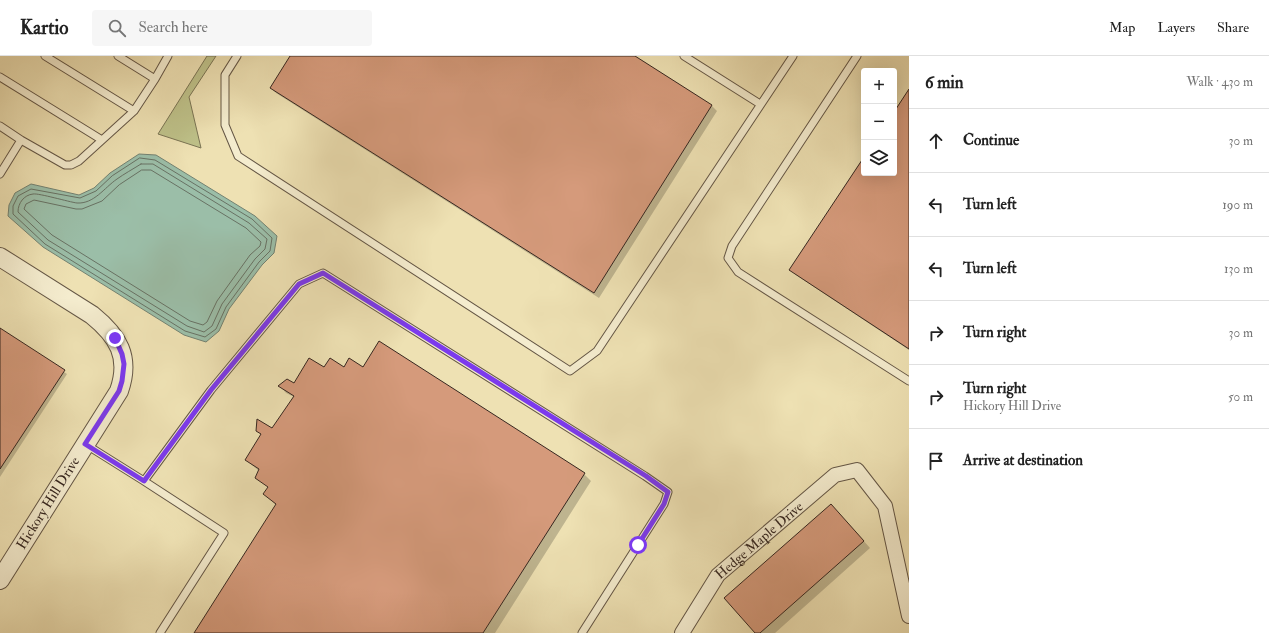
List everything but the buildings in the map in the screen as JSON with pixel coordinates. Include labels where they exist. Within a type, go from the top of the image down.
[{"type":"street","name":"Hickory Hill Drive","points":[[0,256],[92,315],[106,326],[115,338],[122,354],[124,364],[119,391],[0,580]]},
{"type":"street","name":"Hedge Maple Drive","points":[[682,633],[718,575],[836,475],[857,470],[885,506],[909,616]]},
{"type":"lane","points":[[45,56],[134,111]]},
{"type":"lane","points":[[118,56],[154,79]]},
{"type":"lane","points":[[0,126],[21,140],[65,165],[71,165],[79,161],[134,111],[168,56]]},
{"type":"lane","points":[[237,56],[225,75],[225,125],[238,156],[570,371],[597,351],[793,56]]},
{"type":"lane","points":[[684,56],[760,104]]},
{"type":"lane","points":[[857,56],[732,246],[728,258],[738,272],[909,381]]},
{"type":"lane","points":[[0,77],[102,140]]},
{"type":"lane","points":[[0,174],[21,140]]},
{"type":"lane","points":[[144,481],[211,390],[299,284],[323,273],[639,472],[668,492],[664,504],[582,633]]},
{"type":"lane","points":[[85,444],[224,533],[160,633]]},
{"type":"green space","points":[[207,56],[216,56],[189,97],[201,148],[158,134]]},
{"type":"water","points":[[139,154],[156,155],[255,216],[277,236],[274,253],[262,265],[229,309],[219,331],[206,342],[184,335],[43,247],[8,216],[9,205],[15,193],[31,184],[79,195],[94,188],[110,173]]},
{"type":"route","points":[[115,338],[122,354],[124,364],[122,381],[119,391],[85,444],[144,481],[211,390],[299,284],[323,273],[646,476],[668,492],[664,504],[638,545]]}]
